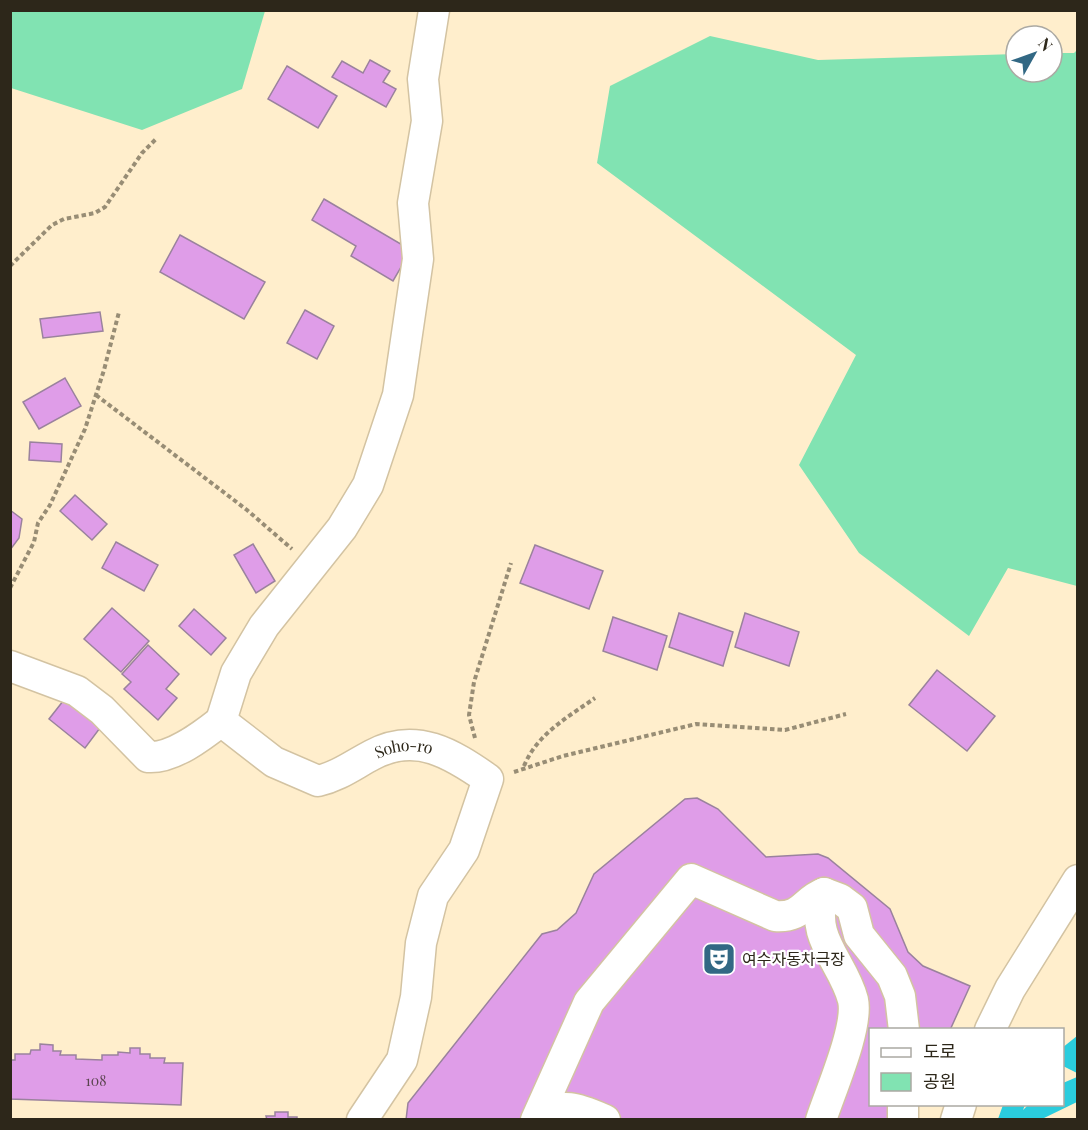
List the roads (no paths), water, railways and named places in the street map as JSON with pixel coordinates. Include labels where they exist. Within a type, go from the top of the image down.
[{"type":"street","points":[[10,666],[78,691],[148,756],[159,758],[203,735],[221,721],[236,673],[264,626],[311,564],[342,528],[368,485],[398,395],[418,259],[413,202],[427,122],[423,79],[434,10]]},
{"type":"street","name":"Soho-ro","points":[[221,721],[273,762],[318,781],[349,770],[382,751],[408,745],[426,746],[453,755],[488,779],[464,850],[433,896],[421,943],[416,997],[402,1060],[362,1119]]},
{"type":"street","points":[[537,1119],[589,1002],[691,879],[775,916],[785,916],[802,911],[815,897],[824,893],[840,899],[852,908],[859,935],[892,976],[900,996],[904,1028]]},
{"type":"street","points":[[990,1028],[1010,989],[1077,880]]},
{"type":"street","points":[[821,1119],[853,1023],[853,1001],[828,951],[822,930],[819,908],[824,893]]},
{"type":"street","points":[[537,1119],[549,1111],[567,1107],[577,1108],[605,1119]]},
{"type":"water","points":[[1077,1036],[1078,1073],[1064,1066],[1064,1046]]},
{"type":"water","points":[[1077,1077],[1077,1102],[1042,1119],[998,1119],[1003,1106],[1025,1106],[1023,1110],[1027,1106],[1064,1106],[1064,1083]]},
{"type":"place","name":"여수자동차극장","points":[[719,959]]}]
